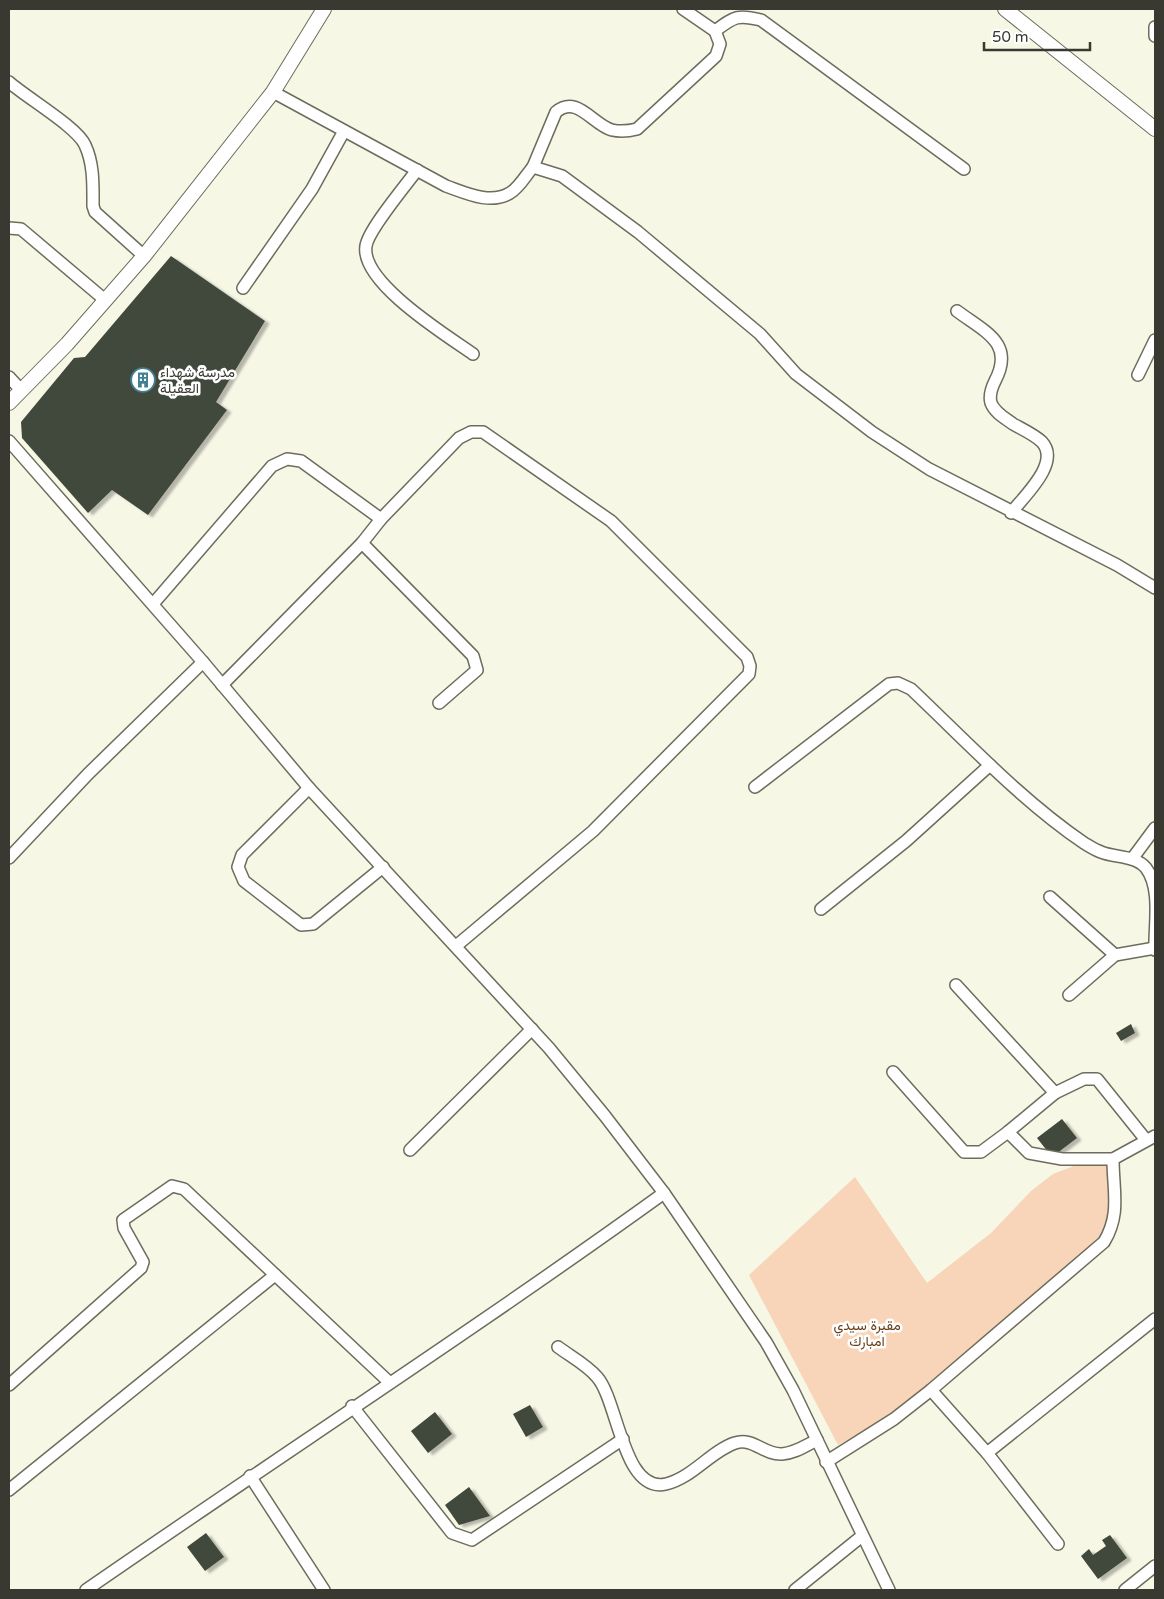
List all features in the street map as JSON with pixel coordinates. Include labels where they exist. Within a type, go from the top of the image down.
[{"type":"street","points":[[9,402],[66,344],[144,256],[273,92],[324,9]]},
{"type":"street","points":[[273,92],[446,186],[476,196],[496,199],[511,193],[533,167],[556,112],[563,106],[572,106],[580,109],[611,129],[627,131],[636,129],[716,56],[720,44],[714,31],[683,9]]},
{"type":"street","points":[[1005,9],[1155,129]]},
{"type":"street","points":[[714,31],[734,16],[761,20],[964,169]]},
{"type":"street","points":[[1155,27],[1155,36]]},
{"type":"street","points":[[9,82],[27,99],[74,130],[85,144],[91,164],[93,206],[96,212],[144,256]]},
{"type":"street","points":[[243,288],[312,189],[344,131]]},
{"type":"street","points":[[533,167],[562,176],[638,232],[760,334],[796,374],[872,432],[929,469],[1117,565],[1155,588]]},
{"type":"street","points":[[417,170],[374,229],[366,245],[367,262],[407,308],[473,354]]},
{"type":"street","points":[[9,228],[21,229],[105,300]]},
{"type":"street","points":[[957,311],[993,340],[999,346],[1004,357],[1002,368],[991,389],[991,402],[1000,415],[1041,442],[1048,451],[1049,459],[1043,472],[1011,512]]},
{"type":"street","points":[[1138,376],[1155,340]]},
{"type":"street","points":[[9,377],[20,390]]},
{"type":"street","points":[[222,685],[362,543],[381,520],[459,438],[471,432],[483,432],[611,521],[747,657],[750,666],[749,674],[741,684],[593,831],[456,946]]},
{"type":"street","points":[[9,441],[153,604],[309,788],[532,1029],[605,1116],[664,1193],[766,1342],[817,1440],[889,1590]]},
{"type":"street","points":[[153,604],[272,466],[287,459],[302,461],[381,520]]},
{"type":"street","points":[[362,543],[472,656],[477,664],[477,670],[439,703]]},
{"type":"street","points":[[9,858],[88,774],[203,662]]},
{"type":"street","points":[[755,787],[889,684],[898,683],[911,690],[1034,804],[1084,843],[1100,852],[1132,859],[1145,867],[1153,883],[1155,949],[1115,955],[1069,995]]},
{"type":"street","points":[[822,909],[906,841],[990,765]]},
{"type":"street","points":[[309,788],[242,855],[238,867],[244,880],[301,925],[307,925],[313,924],[328,914],[383,867]]},
{"type":"street","points":[[1132,859],[1155,828]]},
{"type":"street","points":[[1050,897],[1115,955]]},
{"type":"street","points":[[956,985],[1055,1093]]},
{"type":"street","points":[[410,1150],[532,1029]]},
{"type":"street","points":[[893,1072],[964,1152],[981,1152],[1055,1093],[1084,1079],[1097,1079],[1151,1138],[1113,1159],[1062,1159],[1029,1153],[1008,1132]]},
{"type":"street","points":[[826,1462],[894,1419],[932,1390],[1104,1242],[1113,1228],[1115,1218],[1113,1159]]},
{"type":"street","points":[[9,1385],[141,1268],[143,1262],[124,1228],[123,1220],[172,1186],[184,1189],[389,1382]]},
{"type":"street","points":[[86,1590],[352,1406],[559,1268],[664,1193]]},
{"type":"street","points":[[9,1490],[274,1275]]},
{"type":"street","points":[[987,1453],[1155,1319]]},
{"type":"street","points":[[558,1347],[598,1377],[623,1439],[642,1479],[653,1485],[668,1484],[729,1445],[742,1441],[749,1442],[770,1452],[781,1454],[796,1452],[817,1440]]},
{"type":"street","points":[[932,1390],[987,1453],[1058,1544]]},
{"type":"street","points":[[352,1406],[452,1533],[472,1540],[623,1439]]},
{"type":"street","points":[[250,1476],[324,1590]]},
{"type":"street","points":[[795,1590],[862,1536]]},
{"type":"street","points":[[1125,1590],[1155,1566]]},
{"type":"green space","name":"مقبرة سيدي امبارك","points":[[1084,1162],[1102,1163],[1115,1169],[1110,1230],[1067,1268],[1036,1291],[1025,1305],[930,1383],[908,1406],[838,1445],[749,1275],[855,1177],[927,1283],[991,1233],[1031,1191],[1053,1174]]},
{"type":"building","name":"مدرسة شهداء العقيلة","points":[[171,256],[265,321],[216,402],[227,410],[148,515],[112,490],[88,513],[22,438],[21,422],[74,358],[85,357]]},
{"type":"building","points":[[1131,1024],[1135,1033],[1121,1041],[1116,1033]]},
{"type":"building","points":[[1062,1119],[1077,1138],[1052,1157],[1037,1138]]},
{"type":"building","points":[[530,1405],[543,1427],[526,1437],[513,1414]]},
{"type":"building","points":[[435,1412],[452,1434],[428,1453],[411,1431]]},
{"type":"building","points":[[469,1487],[490,1516],[459,1525],[445,1505]]},
{"type":"building","points":[[206,1533],[224,1557],[205,1571],[187,1547]]},
{"type":"building","points":[[1110,1535],[1127,1558],[1098,1579],[1081,1556],[1089,1549],[1093,1555],[1106,1546],[1102,1540]]},
{"type":"place","name":"مدرسة شهداء العقيلة","points":[[143,380]]}]
